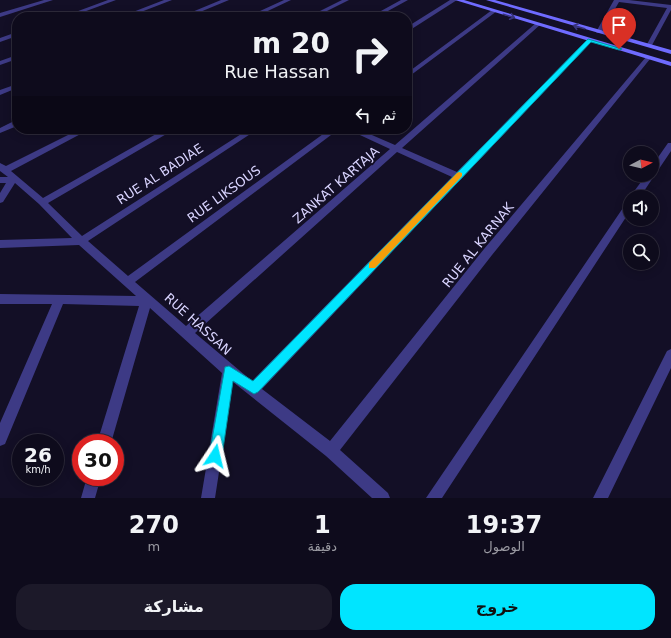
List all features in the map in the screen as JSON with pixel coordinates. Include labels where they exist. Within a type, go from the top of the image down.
[{"type":"main road","points":[[458,0],[671,64]]},
{"type":"main road","points":[[489,0],[671,52]]},
{"type":"main road","points":[[506,5],[516,0]]},
{"type":"street","points":[[0,15],[50,0]]},
{"type":"street","points":[[80,12],[113,0]]},
{"type":"street","points":[[137,12],[169,0]]},
{"type":"street","points":[[196,12],[226,0]]},
{"type":"street","points":[[261,12],[288,0]]},
{"type":"street","points":[[321,12],[346,0]]},
{"type":"street","points":[[382,12],[405,0]]},
{"type":"street","points":[[412,27],[454,0]]},
{"type":"street","points":[[599,32],[617,0],[671,7],[649,46]]},
{"type":"street","points":[[412,72],[494,12]]},
{"type":"street","name":"ZANKAT KARTAJA","points":[[187,333],[538,24]]},
{"type":"street","points":[[0,40],[12,36]]},
{"type":"street","points":[[254,388],[590,40]]},
{"type":"street","name":"RUE AL KARNAK","points":[[331,451],[488,252],[648,58]]},
{"type":"street","points":[[0,63],[12,59]]},
{"type":"street","points":[[0,93],[12,88]]},
{"type":"street","points":[[0,130],[12,125]]},
{"type":"street","points":[[0,200],[6,175],[77,134]]},
{"type":"street","points":[[42,202],[162,134]]},
{"type":"street","name":"RUE AL BADIAE","points":[[81,241],[246,134]]},
{"type":"street","name":"RUE LIKSOUS","points":[[128,281],[327,134]]},
{"type":"street","points":[[363,134],[458,176]]},
{"type":"street","points":[[659,162],[671,145]]},
{"type":"street","name":"RUE HASSAN","points":[[6,175],[42,202],[81,241],[229,371],[254,388],[331,451],[380,498]]},
{"type":"street","points":[[433,498],[623,214]]},
{"type":"street","points":[[0,244],[81,241]]},
{"type":"street","points":[[0,299],[146,299],[107,434]]},
{"type":"street","points":[[0,440],[60,299]]},
{"type":"street","points":[[600,498],[671,355]]},
{"type":"street","points":[[208,498],[229,371]]},
{"type":"street","points":[[88,498],[91,486]]},
{"type":"slow traffic","points":[[372,265],[459,175]]},
{"type":"route","points":[[215,456],[229,371],[254,388],[538,92],[590,40],[619,49]]}]
